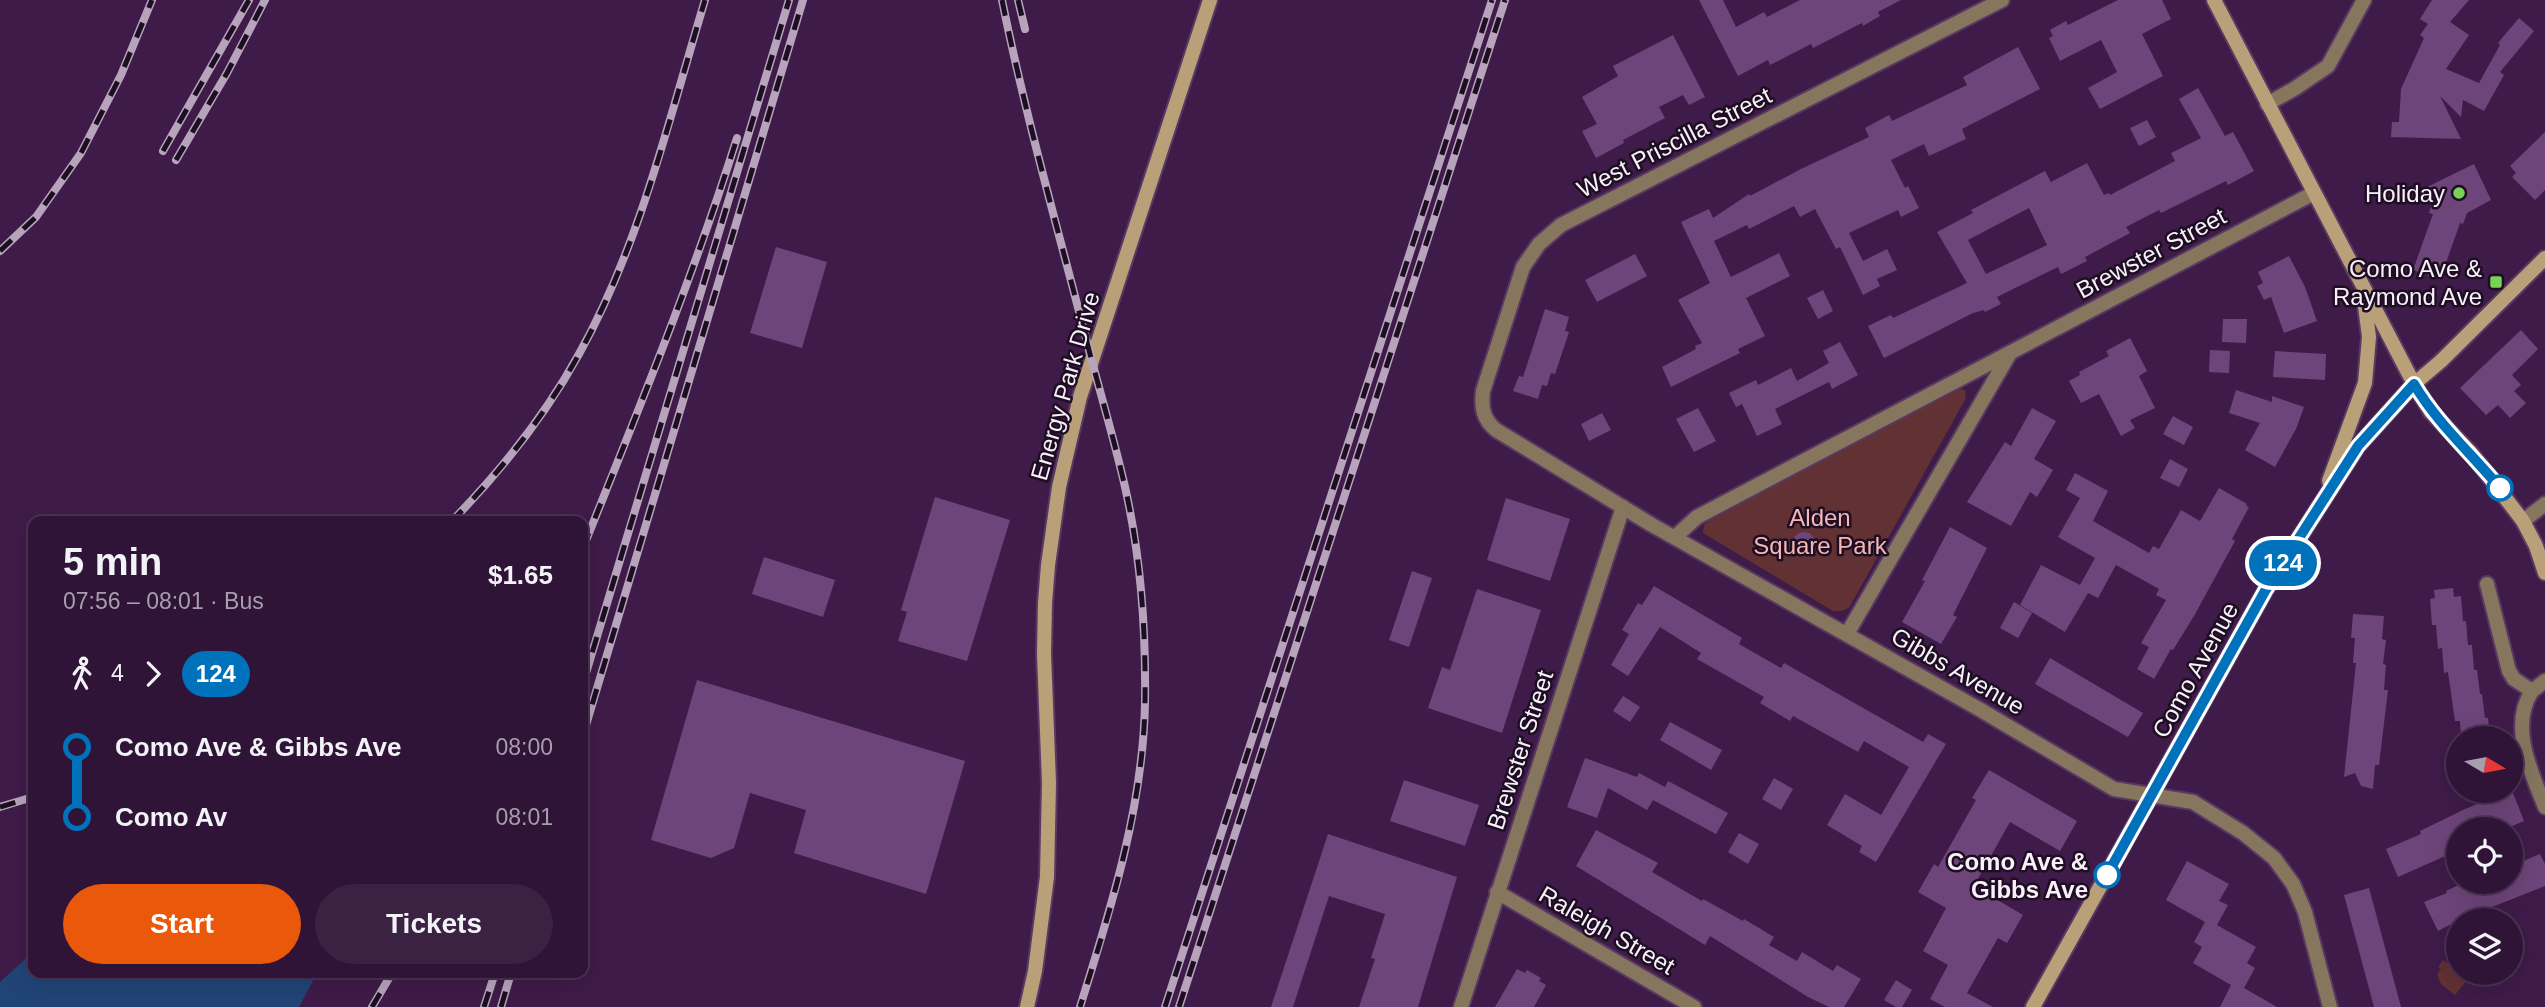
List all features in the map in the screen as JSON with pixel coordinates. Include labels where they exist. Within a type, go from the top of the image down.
[{"type":"street","name":"Energy Park Drive","points":[[1027,1007],[1035,971],[1047,877],[1049,783],[1044,654],[1045,603],[1059,487],[1080,397],[1210,0]]},
{"type":"street","name":"West Priscilla Street","points":[[1486,421],[1482,405],[1483,391],[1523,267],[1530,254],[1546,237],[1573,219],[2002,0]]},
{"type":"street","points":[[2214,0],[2414,384],[2431,412],[2471,453],[2523,521],[2536,546],[2545,573]]},
{"type":"street","points":[[2267,104],[2328,66],[2364,0]]},
{"type":"street","name":"Brewster Street","points":[[1675,537],[1697,517],[2314,193]]},
{"type":"street","name":"Como Avenue","points":[[2033,1007],[2265,591],[2358,446],[2414,384],[2545,258]]},
{"type":"street","points":[[2325,495],[2365,383],[2369,337],[2362,286]]},
{"type":"street","points":[[1847,634],[2010,353]]},
{"type":"street","name":"Gibbs Avenue","points":[[1486,421],[1496,430],[1623,507],[2114,789],[2193,802],[2243,833],[2274,858],[2293,884],[2305,912],[2330,1007]]},
{"type":"street","points":[[2523,521],[2545,504]]},
{"type":"street","name":"Brewster Street","points":[[1461,1007],[1623,507]]},
{"type":"street","points":[[2487,583],[2509,671],[2514,679],[2532,691]]},
{"type":"street","points":[[2545,681],[2532,691],[2524,706],[2523,737],[2545,807]]},
{"type":"street","name":"Raleigh Street","points":[[1497,892],[1694,1007]]},
{"type":"green space","name":"Alden Square Park","points":[[1956,388],[1965,390],[1966,398],[1849,608],[1833,611],[1703,533],[1704,525],[1710,520]]},
{"type":"green space","points":[[2443,960],[2446,962],[2446,985],[2463,985],[2455,995],[2441,984],[2437,974]]},
{"type":"water","points":[[28,957],[28,978],[314,978],[299,1007],[0,1007],[0,982]]},
{"type":"building","points":[[1699,0],[1723,0],[1736,27],[1764,12],[1767,17],[1800,0],[1901,0],[1878,12],[1880,16],[1863,26],[1862,23],[1813,48],[1811,44],[1770,65],[1768,60],[1738,76]]},
{"type":"building","points":[[2118,0],[2162,0],[2171,19],[2142,34],[2163,76],[2100,109],[2088,88],[2117,72],[2101,40],[2060,61],[2049,38],[2053,36],[2050,30],[2066,21],[2068,25]]},
{"type":"building","points":[[2432,0],[2469,0],[2450,22],[2469,35],[2446,69],[2479,83],[2500,45],[2498,43],[2519,18],[2534,31],[2500,72],[2504,75],[2484,111],[2463,100],[2461,117],[2440,96],[2461,139],[2391,137],[2392,122],[2399,122],[2401,89],[2424,38],[2420,35],[2428,24],[2420,19]]},
{"type":"building","points":[[1673,35],[1705,97],[1689,105],[1683,95],[1659,107],[1665,118],[1596,158],[1582,131],[1597,124],[1582,97],[1618,76],[1613,66]]},
{"type":"building","points":[[2018,47],[2040,89],[1962,129],[1966,139],[1929,156],[1924,144],[1891,160],[1919,208],[1901,217],[1898,210],[1849,233],[1863,261],[1887,249],[1897,270],[1877,279],[1880,286],[1863,295],[1840,247],[1836,249],[1815,209],[1800,217],[1794,206],[1749,229],[1747,225],[1714,241],[1731,277],[1779,253],[1790,276],[1746,298],[1765,336],[1738,349],[1740,353],[1671,387],[1662,367],[1702,343],[1678,300],[1710,283],[1681,222],[1709,209],[1713,218],[1749,194],[1750,196],[1869,137],[1865,128],[1889,115],[1892,121],[1967,85],[1963,77]]},
{"type":"building","points":[[2198,88],[2225,136],[2233,132],[2254,171],[2228,185],[2226,181],[2161,213],[2159,210],[2126,227],[2130,233],[2085,257],[2087,261],[2061,274],[2058,267],[1997,297],[2001,304],[1985,312],[1973,313],[1884,358],[1868,326],[1891,315],[1893,318],[1967,283],[1937,232],[1973,213],[1971,210],[2045,171],[2051,182],[2087,163],[2104,195],[2110,195],[2175,161],[2171,153],[2201,138],[2179,99]],"holes":[[[2029,208],[2047,245],[1986,274],[1968,240]]]},
{"type":"building","points":[[2147,120],[2156,137],[2139,146],[2130,128]]},
{"type":"building","points":[[2545,132],[2545,190],[2535,200],[2512,177],[2516,173],[2510,166]]},
{"type":"building","points":[[2474,164],[2491,200],[2467,213],[2463,224],[2460,223],[2440,280],[2413,270],[2433,214],[2429,213],[2433,199],[2427,187]]},
{"type":"building","points":[[776,247],[827,262],[802,348],[750,333]]},
{"type":"building","points":[[1635,254],[1647,276],[1597,302],[1585,280]]},
{"type":"building","points":[[2289,256],[2305,287],[2317,321],[2284,333],[2271,297],[2264,300],[2257,286],[2263,283],[2258,272]]},
{"type":"building","points":[[1823,290],[1833,311],[1818,319],[1807,298]]},
{"type":"building","points":[[1545,309],[1569,317],[1565,331],[1569,332],[1555,374],[1551,373],[1547,386],[1542,385],[1538,399],[1513,391],[1519,376],[1523,377]]},
{"type":"building","points":[[2223,319],[2247,319],[2246,343],[2222,342]]},
{"type":"building","points":[[2521,330],[2538,349],[2512,375],[2521,385],[2514,391],[2526,403],[2510,418],[2498,405],[2486,415],[2460,388]]},
{"type":"building","points":[[2130,338],[2147,371],[2139,376],[2155,408],[2130,420],[2135,428],[2121,436],[2099,394],[2081,403],[2069,381],[2080,375],[2079,372],[2109,356],[2106,351]]},
{"type":"building","points":[[1840,342],[1858,375],[1832,389],[1829,382],[1775,409],[1782,424],[1757,436],[1742,404],[1736,407],[1729,393],[1756,380],[1758,385],[1791,368],[1797,381],[1829,363],[1823,351]]},
{"type":"building","points":[[2210,350],[2230,351],[2229,373],[2209,372]]},
{"type":"building","points":[[2275,351],[2326,354],[2325,380],[2273,377]]},
{"type":"building","points":[[2236,390],[2272,402],[2272,396],[2304,407],[2296,429],[2275,467],[2245,450],[2260,423],[2229,413]]},
{"type":"building","points":[[1698,408],[1716,441],[1694,452],[1676,419]]},
{"type":"building","points":[[2032,408],[2056,421],[2034,459],[2053,470],[2037,497],[2030,492],[2011,526],[1967,502],[2005,442],[2011,446]]},
{"type":"building","points":[[1602,413],[1611,430],[1589,441],[1581,424]]},
{"type":"building","points":[[2173,416],[2193,427],[2184,445],[2163,434]]},
{"type":"building","points":[[2170,459],[2188,469],[2179,487],[2160,478]]},
{"type":"building","points":[[2075,473],[2108,491],[2093,521],[2149,553],[2153,546],[2159,549],[2181,510],[2200,521],[2219,488],[2249,507],[2232,539],[2235,541],[2194,616],[2154,679],[2137,669],[2149,647],[2141,643],[2166,600],[2156,595],[2159,589],[2116,565],[2098,598],[2088,593],[2065,632],[2020,605],[2041,565],[2080,585],[2095,558],[2058,537],[2080,498],[2066,490]]},
{"type":"building","points":[[935,497],[1010,520],[967,661],[898,641],[907,612],[901,610]]},
{"type":"building","points":[[1506,498],[1570,519],[1550,581],[1487,560]]},
{"type":"building","points":[[1950,527],[1987,548],[1953,615],[1957,617],[1941,644],[1902,622]]},
{"type":"building","points":[[1804,532],[1812,535],[1815,543],[1812,551],[1804,554],[1796,551],[1793,543],[1796,535]]},
{"type":"building","points":[[764,557],[835,580],[823,617],[752,594]]},
{"type":"building","points":[[1412,571],[1432,578],[1409,647],[1389,640]]},
{"type":"building","points":[[1654,586],[1742,638],[1739,644],[1781,668],[1784,663],[1923,742],[1928,734],[1946,744],[1876,862],[1859,852],[1862,846],[1827,825],[1845,794],[1881,815],[1909,767],[1864,741],[1858,752],[1793,716],[1790,721],[1760,703],[1764,697],[1697,659],[1701,653],[1660,627],[1628,676],[1611,665],[1629,634],[1622,630],[1638,603],[1642,605]]},
{"type":"building","points":[[2453,588],[2454,597],[2461,596],[2468,645],[2472,645],[2474,670],[2477,670],[2489,726],[2460,726],[2460,721],[2455,721],[2448,672],[2444,673],[2442,648],[2438,649],[2436,625],[2432,625],[2430,599],[2435,598],[2434,590]]},
{"type":"building","points":[[1477,589],[1541,610],[1502,733],[1428,708],[1442,667],[1450,670]]},
{"type":"building","points":[[2014,602],[2032,613],[2018,638],[2000,628]]},
{"type":"building","points":[[2353,614],[2384,616],[2384,690],[2388,690],[2379,765],[2375,765],[2373,789],[2361,786],[2355,773],[2344,777],[2356,663],[2353,663],[2355,638],[2351,638]]},
{"type":"building","points":[[2050,658],[2143,713],[2128,737],[2035,684]]},
{"type":"building","points":[[697,680],[965,761],[926,894],[794,853],[806,810],[750,793],[734,848],[711,858],[651,840]]},
{"type":"building","points":[[1623,696],[1640,707],[1630,722],[1613,711]]},
{"type":"building","points":[[1670,722],[1722,750],[1711,770],[1660,740]]},
{"type":"building","points":[[1585,758],[1637,777],[1639,773],[1665,787],[1668,781],[1728,813],[1716,834],[1653,800],[1647,810],[1608,788],[1597,818],[1567,807]]},
{"type":"building","points":[[1989,770],[2077,821],[2060,851],[2010,822],[1974,886],[2023,915],[2007,943],[1998,938],[1967,993],[1993,1007],[1945,1007],[1930,999],[1948,965],[1923,951],[1946,908],[1918,892],[1934,864],[1938,867],[1976,800],[1972,798]]},
{"type":"building","points":[[1774,778],[1793,789],[1781,810],[1762,799]]},
{"type":"building","points":[[1404,780],[1479,805],[1465,846],[1390,821]]},
{"type":"building","points":[[2479,803],[2517,803],[2522,817],[2449,817]]},
{"type":"building","points":[[2446,818],[2446,856],[2398,877],[2386,849],[2421,834],[2420,831]]},
{"type":"building","points":[[1596,830],[1658,863],[1652,872],[1774,937],[1769,945],[1797,961],[1802,952],[1833,971],[1837,965],[1861,979],[1844,1007],[1829,1007],[1808,997],[1710,936],[1705,945],[1576,866]]},
{"type":"building","points":[[1739,833],[1759,844],[1748,864],[1728,852]]},
{"type":"building","points":[[1328,834],[1457,877],[1418,1007],[1359,1007],[1375,959],[1371,958],[1385,914],[1329,896],[1293,1007],[1271,1007]]},
{"type":"building","points":[[2540,854],[2545,864],[2545,886],[2489,908],[2446,908],[2446,927],[2438,931],[2424,902],[2446,893],[2523,894],[2523,861]]},
{"type":"building","points":[[2187,861],[2229,884],[2219,901],[2228,905],[2217,925],[2256,947],[2247,963],[2255,968],[2244,988],[2277,1007],[2220,1007],[2231,985],[2193,963],[2202,947],[2194,942],[2205,922],[2166,900]]},
{"type":"building","points":[[2369,888],[2401,1007],[2374,1007],[2344,895]]},
{"type":"building","points":[[1517,969],[1525,973],[1527,970],[1541,978],[1539,981],[1546,985],[1534,1007],[1495,1007]]},
{"type":"building","points":[[1896,980],[1912,990],[1902,1007],[1896,1007],[1884,1000]]},
{"type":"railway","points":[[0,251],[36,217],[81,153],[121,75],[152,0]]},
{"type":"railway","points":[[163,151],[249,0]]},
{"type":"railway","points":[[176,160],[227,73],[265,0]]},
{"type":"railway","points":[[457,516],[504,463],[536,421],[566,377],[600,312],[619,269],[651,181],[705,0]]},
{"type":"railway","points":[[588,666],[789,0]]},
{"type":"railway","points":[[588,718],[803,0]]},
{"type":"railway","points":[[1002,0],[1032,133],[1125,487],[1141,594],[1145,703],[1138,781],[1114,895],[1080,1007]]},
{"type":"railway","points":[[1018,0],[1025,29]]},
{"type":"railway","points":[[1165,1007],[1492,0]]},
{"type":"railway","points":[[1179,1007],[1505,0]]},
{"type":"railway","points":[[588,536],[683,294],[737,138]]},
{"type":"railway","points":[[0,807],[28,799]]},
{"type":"railway","points":[[372,1007],[389,978]]},
{"type":"railway","points":[[484,1007],[493,978]]},
{"type":"railway","points":[[501,1007],[510,978]]},
{"type":"bus line","name":"124","points":[[2107,875],[2265,591],[2325,495],[2358,446],[2414,384],[2431,412],[2500,488]]},
{"type":"place","name":"Holiday","points":[[2459,193]]},
{"type":"place","name":"Como Ave & Raymond Ave","points":[[2496,282]]},
{"type":"place","name":"Como Ave & Gibbs Ave","points":[[2107,875]]}]
